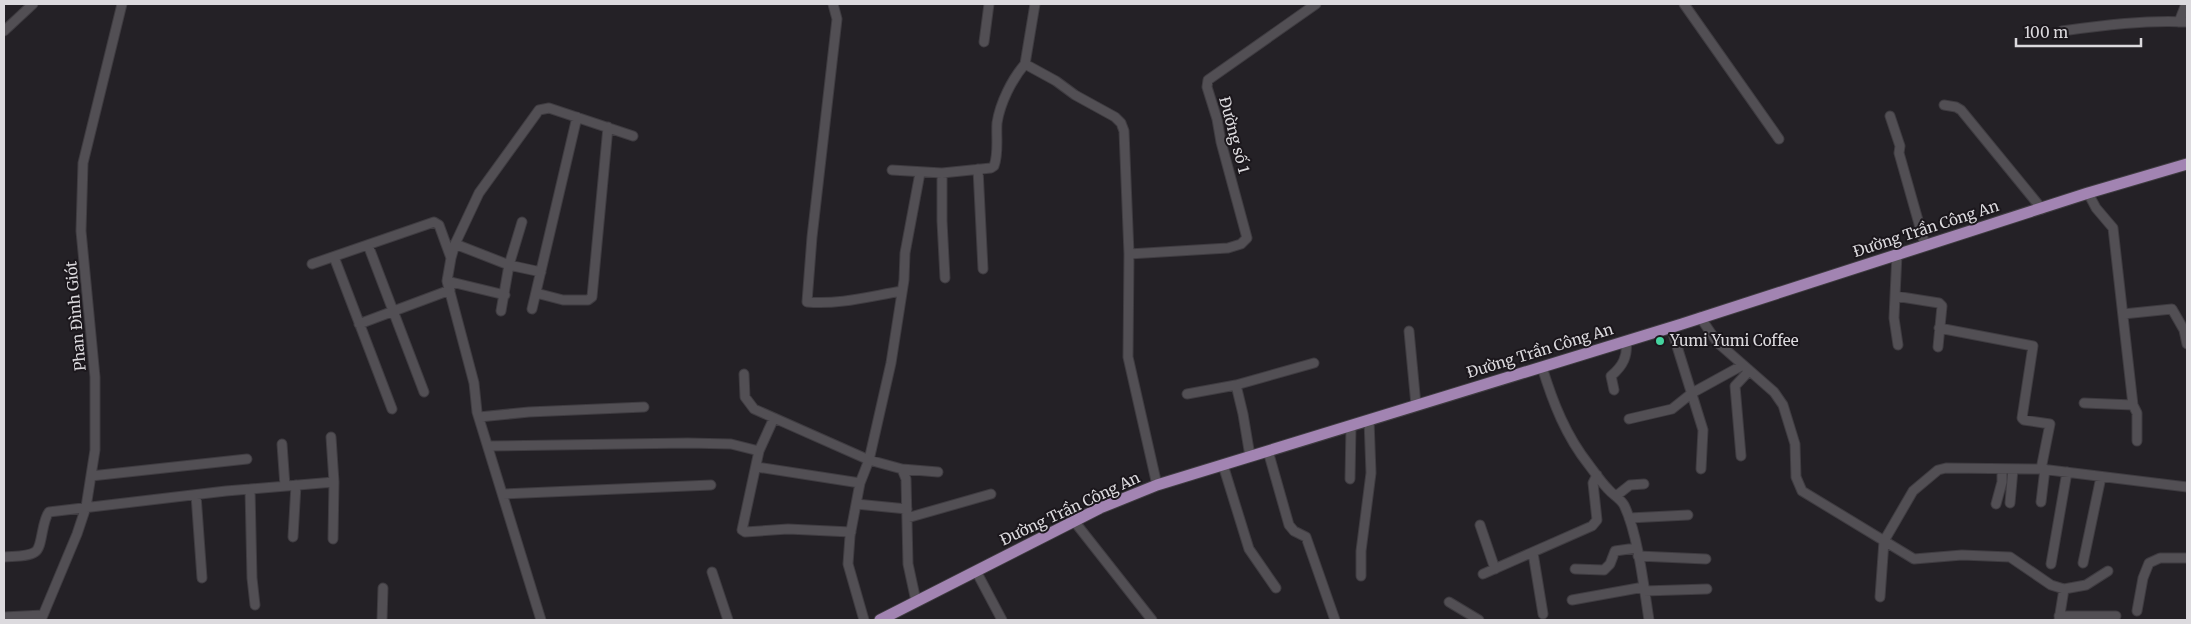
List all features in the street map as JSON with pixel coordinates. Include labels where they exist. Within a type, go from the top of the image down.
[{"type":"main road","name":"Đường Trần Công An","points":[[880,620],[1100,508],[1157,486],[1700,318],[2088,193],[2187,164]]},
{"type":"street","points":[[4,31],[33,4]]},
{"type":"street","name":"Phan Đình Giót","points":[[42,618],[86,508],[95,450],[95,376],[81,231],[83,163],[122,4]]},
{"type":"street","points":[[833,4],[837,19],[812,237],[807,302],[820,303],[850,300],[902,291]]},
{"type":"street","points":[[984,42],[989,4]]},
{"type":"street","points":[[892,170],[942,173],[991,168],[995,163],[1001,108],[1015,75],[1025,64],[1035,4]]},
{"type":"street","name":"Đường số 1","points":[[1130,254],[1228,248],[1241,244],[1247,238],[1207,87],[1208,80],[1316,4]]},
{"type":"street","points":[[1684,4],[1779,139]]},
{"type":"street","points":[[2062,31],[2112,24],[2183,22],[2183,6]]},
{"type":"street","points":[[1025,64],[1115,117],[1121,123],[1124,131],[1130,254],[1128,357],[1157,486]]},
{"type":"street","points":[[1944,105],[1961,110],[2042,209]]},
{"type":"street","points":[[542,620],[479,418],[474,383],[447,280],[451,258],[455,244],[479,193],[539,110],[549,108],[633,136]]},
{"type":"street","points":[[1890,116],[1900,146],[1899,153],[1925,245]]},
{"type":"street","points":[[532,309],[577,117]]},
{"type":"street","points":[[536,293],[563,300],[588,300],[592,297],[608,128]]},
{"type":"street","points":[[978,169],[984,269]]},
{"type":"street","points":[[864,620],[848,564],[851,532],[860,483],[869,460],[891,364],[902,291],[905,253],[920,172]]},
{"type":"street","points":[[942,173],[945,278]]},
{"type":"street","points":[[2088,193],[2096,208],[2113,228],[2133,405],[2137,414],[2137,441]]},
{"type":"street","points":[[312,264],[434,222],[439,225],[451,258]]},
{"type":"street","points":[[501,311],[509,265],[522,222]]},
{"type":"street","points":[[455,244],[509,265],[541,272]]},
{"type":"street","points":[[368,245],[424,392]]},
{"type":"street","points":[[1897,254],[1894,318],[1898,345]]},
{"type":"street","points":[[334,257],[392,409]]},
{"type":"street","points":[[447,280],[505,295]]},
{"type":"street","points":[[358,324],[450,290]]},
{"type":"street","points":[[1895,296],[1941,304],[1938,347]]},
{"type":"street","points":[[2123,314],[2172,309],[2184,330],[2187,344]]},
{"type":"street","points":[[1700,318],[1717,342],[1774,392],[1783,405],[1795,444],[1797,458],[1796,477],[1802,491],[1914,559],[1962,555],[2010,557],[2051,585],[2064,589],[2086,585],[2108,571]]},
{"type":"street","points":[[1671,327],[1703,430],[1701,469]]},
{"type":"street","points":[[1939,328],[2033,346],[2022,418],[2051,425],[2043,469],[2041,502]]},
{"type":"street","points":[[1409,331],[1416,406]]},
{"type":"street","points":[[1614,390],[1612,376],[1625,359],[1628,351],[1626,340]]},
{"type":"street","points":[[1187,394],[1236,386],[1314,363]]},
{"type":"street","points":[[1542,367],[1565,430],[1596,475],[1609,491],[1623,503],[1629,518],[1637,552],[1649,620]]},
{"type":"street","points":[[1629,418],[1672,409],[1692,393],[1746,368]]},
{"type":"street","points":[[1742,456],[1735,386],[1746,368]]},
{"type":"street","points":[[744,374],[744,389],[748,402],[754,409],[869,460],[902,469],[938,472]]},
{"type":"street","points":[[1236,386],[1250,456]]},
{"type":"street","points":[[2084,403],[2133,405]]},
{"type":"street","points":[[479,418],[529,412],[644,408]]},
{"type":"street","points":[[774,418],[759,451],[742,531],[788,529],[851,532]]},
{"type":"street","points":[[1361,576],[1361,551],[1371,472],[1369,420]]},
{"type":"street","points":[[1350,479],[1351,426]]},
{"type":"street","points":[[331,437],[334,482],[333,539]]},
{"type":"street","points":[[488,446],[688,443],[731,444],[759,451]]},
{"type":"street","points":[[282,444],[285,486]]},
{"type":"street","points":[[1268,451],[1289,525],[1294,531],[1306,537],[1335,620]]},
{"type":"street","points":[[91,476],[247,459]]},
{"type":"street","points":[[1223,465],[1249,549],[1276,588]]},
{"type":"street","points":[[757,467],[860,483]]},
{"type":"street","points":[[1880,597],[1884,541],[1913,491],[1938,470],[1946,468],[2013,469],[2026,467],[2187,487]]},
{"type":"street","points":[[902,469],[906,479],[908,564],[916,601]]},
{"type":"street","points":[[1996,504],[2002,482],[2002,469]]},
{"type":"street","points":[[2010,503],[2013,469]]},
{"type":"street","points":[[2051,564],[2067,472]]},
{"type":"street","points":[[1483,574],[1592,526],[1597,520],[1593,483],[1596,475]]},
{"type":"street","points":[[2083,563],[2101,477]]},
{"type":"street","points":[[4,557],[34,554],[38,549],[43,523],[50,512],[250,489],[334,482]]},
{"type":"street","points":[[1616,496],[1630,485],[1644,484]]},
{"type":"street","points":[[293,538],[296,485]]},
{"type":"street","points":[[503,494],[711,485]]},
{"type":"street","points":[[250,489],[252,578],[255,605]]},
{"type":"street","points":[[856,504],[907,514],[991,494]]},
{"type":"street","points":[[196,495],[202,578]]},
{"type":"street","points":[[1629,518],[1688,515]]},
{"type":"street","points":[[1074,522],[1152,620]]},
{"type":"street","points":[[1480,525],[1495,569]]},
{"type":"street","points":[[1575,569],[1604,570],[1610,564],[1615,551],[1706,559]]},
{"type":"street","points":[[1533,552],[1543,614]]},
{"type":"street","points":[[2137,611],[2143,578],[2149,564],[2160,558],[2187,558]]},
{"type":"street","points":[[976,571],[1002,620]]},
{"type":"street","points":[[712,572],[728,620]]},
{"type":"street","points":[[382,620],[383,588]]},
{"type":"street","points":[[1572,600],[1644,589],[1707,589]]},
{"type":"street","points":[[2064,589],[2059,618],[2116,616]]},
{"type":"street","points":[[1449,602],[1479,620]]},
{"type":"street","points":[[4,616],[42,618]]},
{"type":"place","name":"Yumi Yumi Coffee","points":[[1660,341]]}]
